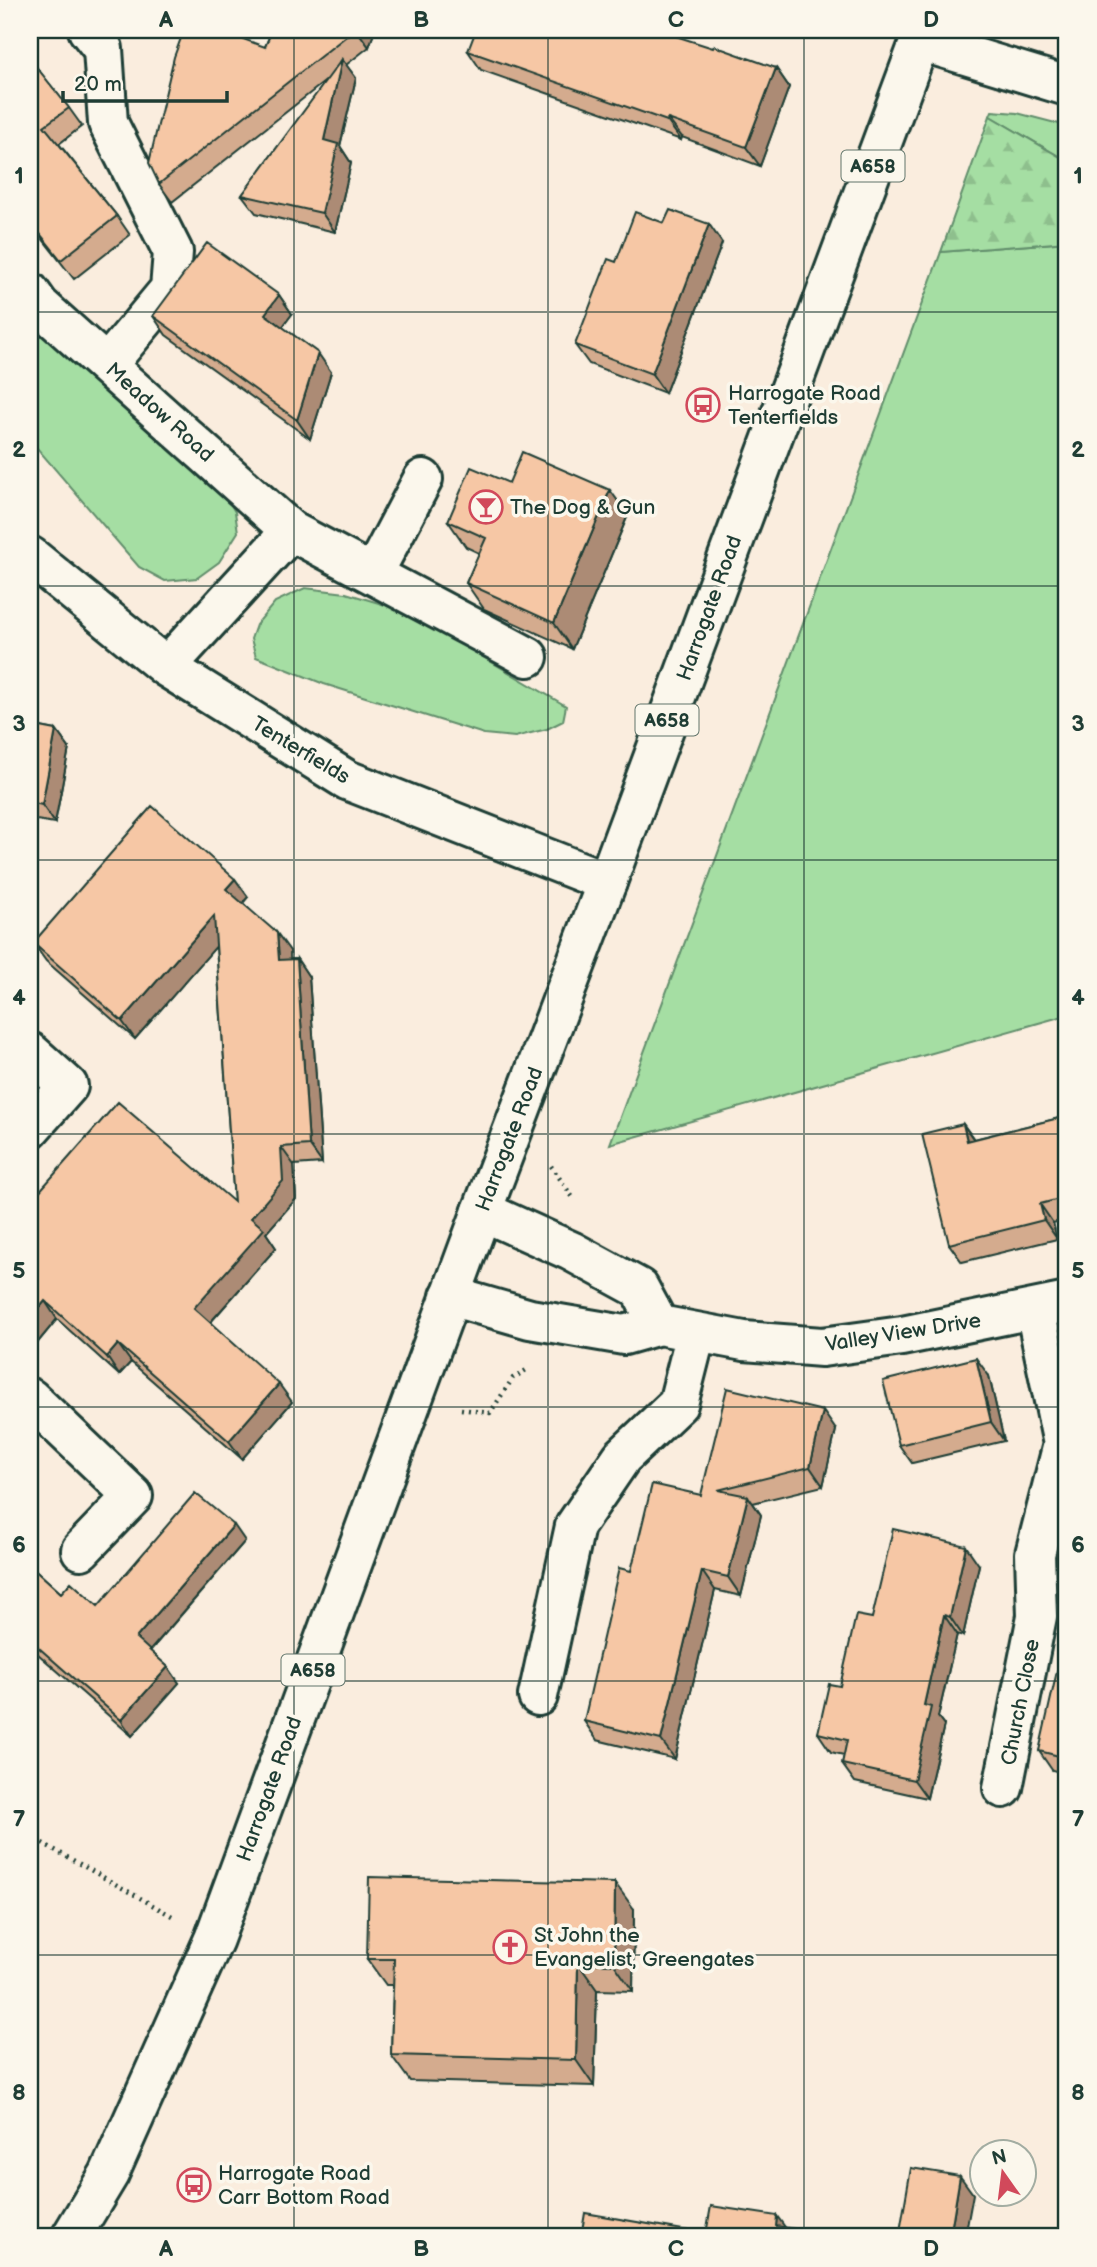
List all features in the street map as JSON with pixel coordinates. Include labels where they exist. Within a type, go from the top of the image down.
[{"type":"main road","points":[[88,30],[103,49],[108,123],[173,252],[170,289],[107,365]]},
{"type":"main road","points":[[922,35],[1067,86]]},
{"type":"main road","name":"Harrogate Road","points":[[71,2237],[108,2174],[214,1939],[481,1210],[607,882],[922,35]]},
{"type":"main road","name":"Meadow Road","points":[[30,292],[40,306],[291,531],[528,657]]},
{"type":"main road","points":[[373,574],[423,479]]},
{"type":"main road","points":[[166,667],[291,531]]},
{"type":"main road","name":"Tenterfields","points":[[30,556],[166,667],[347,780],[607,882]]},
{"type":"main road","points":[[30,1052],[68,1086],[30,1129]]},
{"type":"main road","points":[[481,1210],[571,1251],[639,1288],[659,1325]]},
{"type":"main road","name":"Valley View Drive","points":[[450,1296],[530,1319],[624,1335],[659,1325],[744,1341],[822,1347],[902,1336],[1051,1306]]},
{"type":"main road","name":"Church Close","points":[[1003,1788],[1052,1619],[1035,1555],[1063,1444],[1051,1306]]},
{"type":"main road","points":[[538,1696],[575,1526],[622,1457],[678,1404],[696,1333]]},
{"type":"main road","points":[[30,1398],[133,1496],[81,1550]]},
{"type":"path","points":[[30,1836],[214,1939]]},
{"type":"green space","points":[[992,111],[1017,113],[1067,126],[1067,161],[990,116]]},
{"type":"green space","points":[[990,116],[1067,161],[1067,242],[941,252]]},
{"type":"green space","points":[[1067,242],[1067,1015],[610,1144],[941,252]]},
{"type":"green space","points":[[30,315],[223,491],[235,512],[238,532],[219,562],[197,578],[165,581],[139,567],[30,440]]},
{"type":"green space","points":[[305,588],[346,593],[405,611],[566,706],[563,721],[547,729],[515,737],[484,734],[324,684],[256,657],[251,639],[256,625],[275,602]]},
{"type":"building","points":[[184,30],[219,30],[265,47],[272,30],[354,30],[159,184],[149,163],[174,57]]},
{"type":"building","points":[[476,30],[657,30],[776,68],[746,147],[468,51]]},
{"type":"building","points":[[30,59],[69,108],[44,126],[117,216],[61,260],[30,221]]},
{"type":"building","points":[[342,59],[324,140],[338,144],[322,213],[242,195]]},
{"type":"building","points":[[670,210],[709,224],[652,374],[575,345],[608,259],[616,262],[635,212],[664,223]]},
{"type":"building","points":[[207,243],[279,295],[265,314],[318,353],[297,420],[153,316]]},
{"type":"building","points":[[522,452],[610,490],[554,623],[466,583],[486,538],[448,521],[471,467],[509,483]]},
{"type":"building","points":[[30,725],[56,730],[42,805],[30,802]]},
{"type":"building","points":[[152,806],[235,879],[226,889],[277,933],[279,960],[297,959],[309,1145],[281,1147],[283,1181],[251,1218],[264,1229],[194,1308],[279,1384],[229,1441],[118,1344],[107,1357],[45,1301],[30,1319],[30,1202],[118,1102],[234,1202],[214,916],[122,1021],[33,943]]},
{"type":"building","points":[[1067,1116],[1067,1197],[1040,1204],[1044,1220],[949,1244],[922,1134],[963,1124],[967,1141]]},
{"type":"building","points":[[976,1358],[991,1422],[899,1445],[883,1381]]},
{"type":"building","points":[[727,1388],[823,1411],[810,1467],[718,1490],[748,1496],[728,1577],[702,1571],[661,1740],[584,1721],[619,1568],[631,1571],[652,1484],[701,1495]]},
{"type":"building","points":[[195,1493],[234,1525],[136,1638],[168,1667],[121,1720],[30,1640],[30,1565],[61,1593],[71,1582],[98,1606]]},
{"type":"building","points":[[893,1529],[966,1546],[950,1617],[944,1615],[924,1705],[931,1707],[914,1780],[842,1764],[847,1740],[818,1733],[829,1684],[840,1686],[856,1615],[872,1618]]},
{"type":"building","points":[[1057,1671],[1067,1674],[1067,1758],[1039,1751]]},
{"type":"building","points":[[369,1877],[615,1883],[614,1964],[578,1963],[576,2060],[391,2055],[394,1959],[367,1959]]},
{"type":"building","points":[[911,2168],[960,2176],[950,2237],[899,2237]]},
{"type":"building","points":[[711,2206],[777,2216],[776,2226],[846,2237],[581,2237],[585,2213],[706,2234]]},
{"type":"place","name":"Harrogate Road Tenterfields","points":[[703,405]]},
{"type":"place","name":"The Dog & Gun","points":[[486,507]]},
{"type":"place","name":"St John the Evangelist, Greengates","points":[[510,1947]]},
{"type":"place","name":"Harrogate Road Carr Bottom Road","points":[[194,2185]]}]
